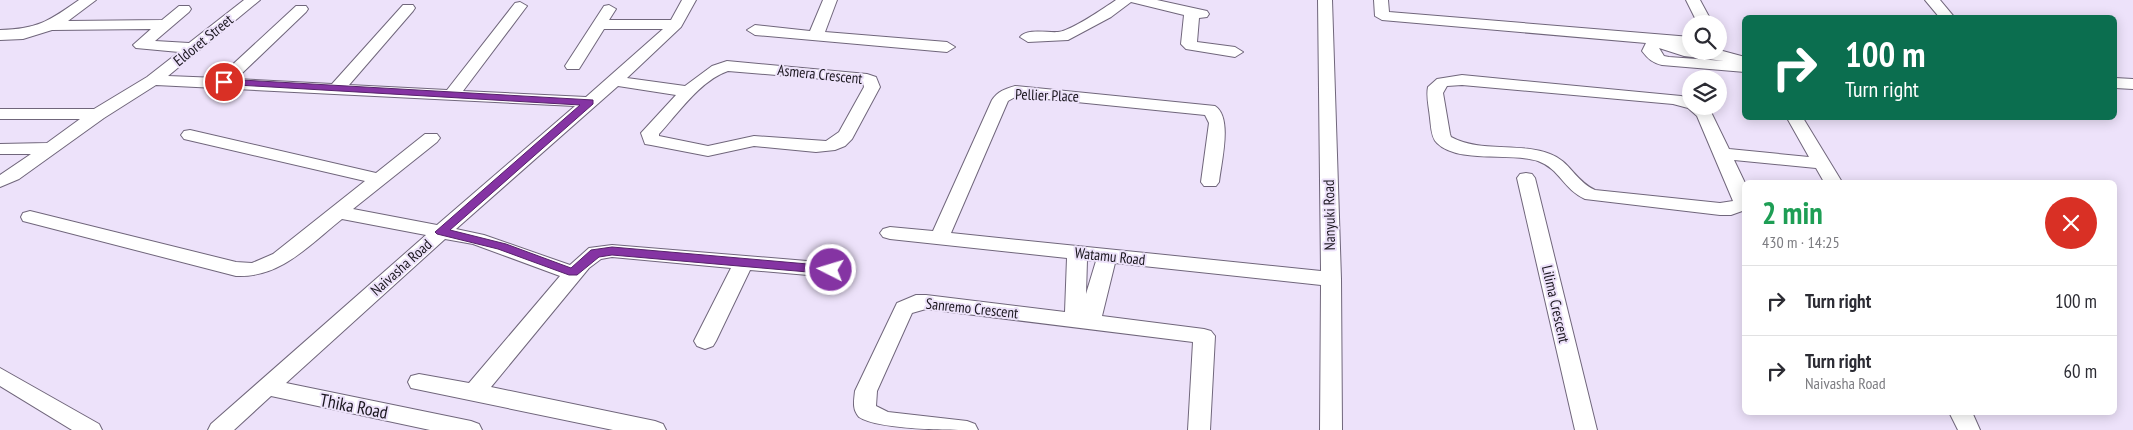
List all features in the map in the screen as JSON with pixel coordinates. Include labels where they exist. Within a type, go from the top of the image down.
[{"type":"street","points":[[51,26],[89,0]]},
{"type":"street","name":"Eldoret Street","points":[[0,182],[13,175],[98,114],[153,80],[253,0]]},
{"type":"street","name":"Naivasha Road","points":[[218,430],[652,48],[676,24],[689,0]]},
{"type":"street","points":[[816,36],[830,0]]},
{"type":"street","points":[[1028,37],[1063,37],[1106,14],[1125,0]]},
{"type":"street","points":[[1137,0],[1197,13],[1189,44],[1191,46],[1235,52]]},
{"type":"street","name":"Nanyuki Road","points":[[1325,0],[1331,279],[1331,430]]},
{"type":"street","points":[[1381,0],[1382,16],[1682,41]]},
{"type":"street","points":[[1693,0],[1701,15]]},
{"type":"street","points":[[1932,0],[1945,15]]},
{"type":"street","points":[[452,94],[520,6]]},
{"type":"street","points":[[224,82],[300,8]]},
{"type":"street","points":[[337,89],[408,8]]},
{"type":"street","points":[[184,9],[141,45],[192,48]]},
{"type":"street","points":[[573,66],[609,9]]},
{"type":"street","points":[[0,35],[23,34],[51,26],[165,24]]},
{"type":"street","points":[[599,24],[676,24]]},
{"type":"street","points":[[755,30],[947,47]]},
{"type":"street","points":[[1655,39],[1667,48],[1714,54],[1742,61]]},
{"type":"street","points":[[1655,39],[1650,51],[1658,60],[1696,65],[1742,67]]},
{"type":"street","name":"Asmera Crescent","points":[[727,66],[861,77],[867,78],[872,83],[846,135],[839,142],[829,146],[816,147],[754,141],[708,151],[651,140],[650,134],[653,130],[690,92],[714,70],[727,66]]},
{"type":"street","points":[[153,80],[224,82],[589,102]]},
{"type":"street","points":[[1682,101],[1675,99],[1462,80],[1443,82],[1436,87],[1435,93],[1441,134],[1448,144],[1472,150],[1531,155],[1548,159],[1562,168],[1575,188],[1591,195],[1720,209],[1738,207],[1742,205]]},
{"type":"street","points":[[615,81],[690,92]]},
{"type":"street","points":[[2117,83],[2133,84]]},
{"type":"street","name":"Pellier Place","points":[[940,237],[1000,100],[1009,92],[1032,91],[1183,106],[1202,108],[1214,113],[1217,123],[1210,182]]},
{"type":"street","points":[[0,114],[98,114]]},
{"type":"street","points":[[1704,115],[1742,196]]},
{"type":"street","points":[[1796,120],[1831,180]]},
{"type":"street","points":[[190,135],[379,179]]},
{"type":"street","points":[[30,217],[245,270],[266,266],[280,259],[431,138]]},
{"type":"street","points":[[0,149],[50,148]]},
{"type":"street","points":[[1724,154],[1822,163]]},
{"type":"street","name":"Lilima Crescent","points":[[1526,178],[1586,430]]},
{"type":"street","points":[[338,212],[485,241],[573,273]]},
{"type":"street","name":"Watamu Road","points":[[890,233],[1331,279]]},
{"type":"street","points":[[474,392],[573,273],[589,257],[603,252],[831,270]]},
{"type":"street","points":[[1077,252],[1076,286],[1082,321]]},
{"type":"street","points":[[1082,321],[1098,285],[1108,255]]},
{"type":"street","points":[[705,342],[744,262]]},
{"type":"street","name":"Sanremo Crescent","points":[[967,430],[884,420],[875,417],[865,406],[866,391],[904,308],[916,302],[1204,336],[1199,430]]},
{"type":"street","points":[[0,376],[92,430]]},
{"type":"street","points":[[419,382],[655,430]]},
{"type":"street","name":"Thika Road","points":[[267,387],[471,430]]},
{"type":"street","points":[[1962,415],[1969,430]]},
{"type":"route","points":[[224,82],[589,102],[441,232],[501,246],[573,273],[582,263],[596,253],[612,251],[831,270]]}]
